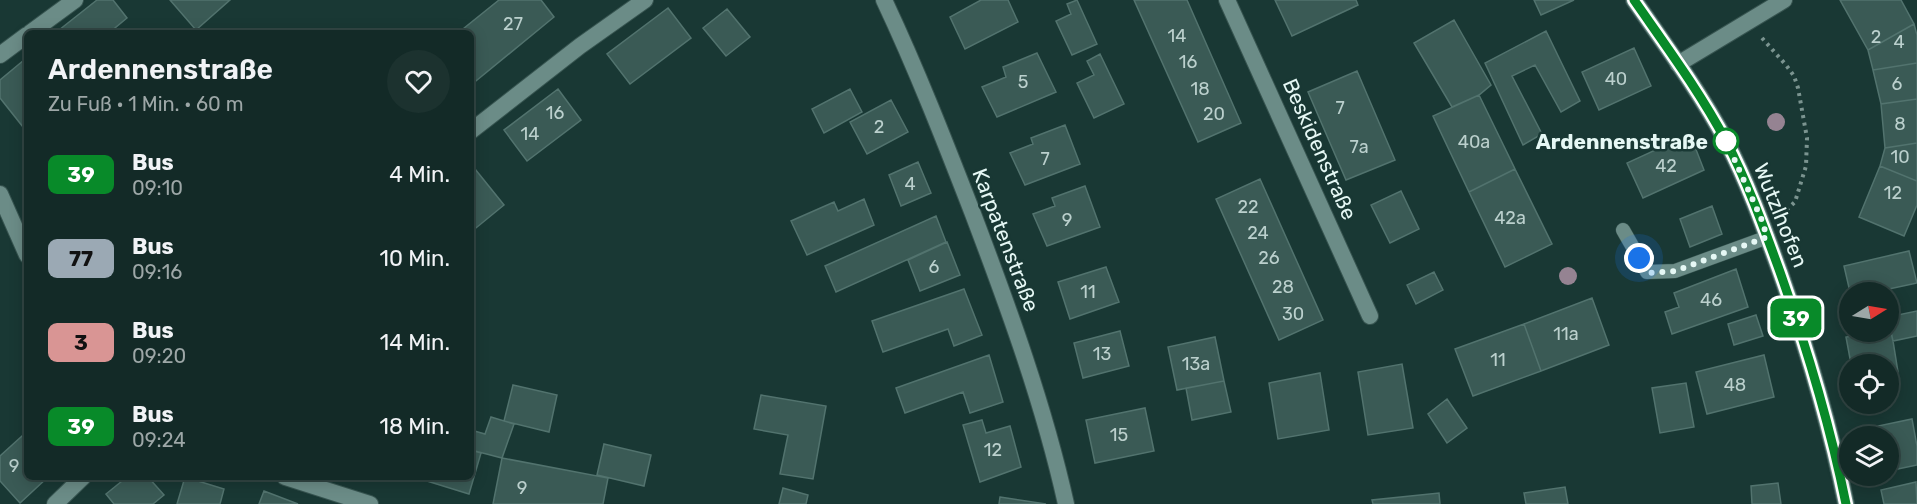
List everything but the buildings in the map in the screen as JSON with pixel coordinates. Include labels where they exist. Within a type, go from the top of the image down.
[{"type":"street","points":[[34,30],[75,0]]},
{"type":"street","points":[[474,129],[580,46],[645,0]]},
{"type":"street","name":"Karpatenstraße","points":[[884,0],[945,141],[1028,364],[1066,504]]},
{"type":"street","name":"Beskidenstraße","points":[[1227,0],[1370,316]]},
{"type":"street","name":"Wutzlhofen","points":[[1634,0],[1678,63],[1727,142],[1766,233],[1797,320],[1836,458],[1846,504]]},
{"type":"street","points":[[1678,63],[1784,0]]},
{"type":"street","points":[[0,55],[24,37]]},
{"type":"street","points":[[0,194],[24,248]]},
{"type":"street","points":[[55,504],[80,480]]},
{"type":"street","points":[[294,480],[370,504]]},
{"type":"lane","points":[[1623,230],[1647,273],[1675,271],[1766,233]]},
{"type":"path","points":[[1748,21],[1794,76],[1807,138],[1806,166],[1795,202],[1766,233]]},
{"type":"bus line","name":"39","points":[[1634,0],[1696,90],[1727,142],[1761,218],[1797,320],[1839,469],[1846,504]]},
{"type":"place","name":"Ardennenstraße","points":[[1726,141]]},
{"type":"route","points":[[1639,258],[1647,273],[1675,271],[1767,237],[1761,218],[1726,141]]}]
